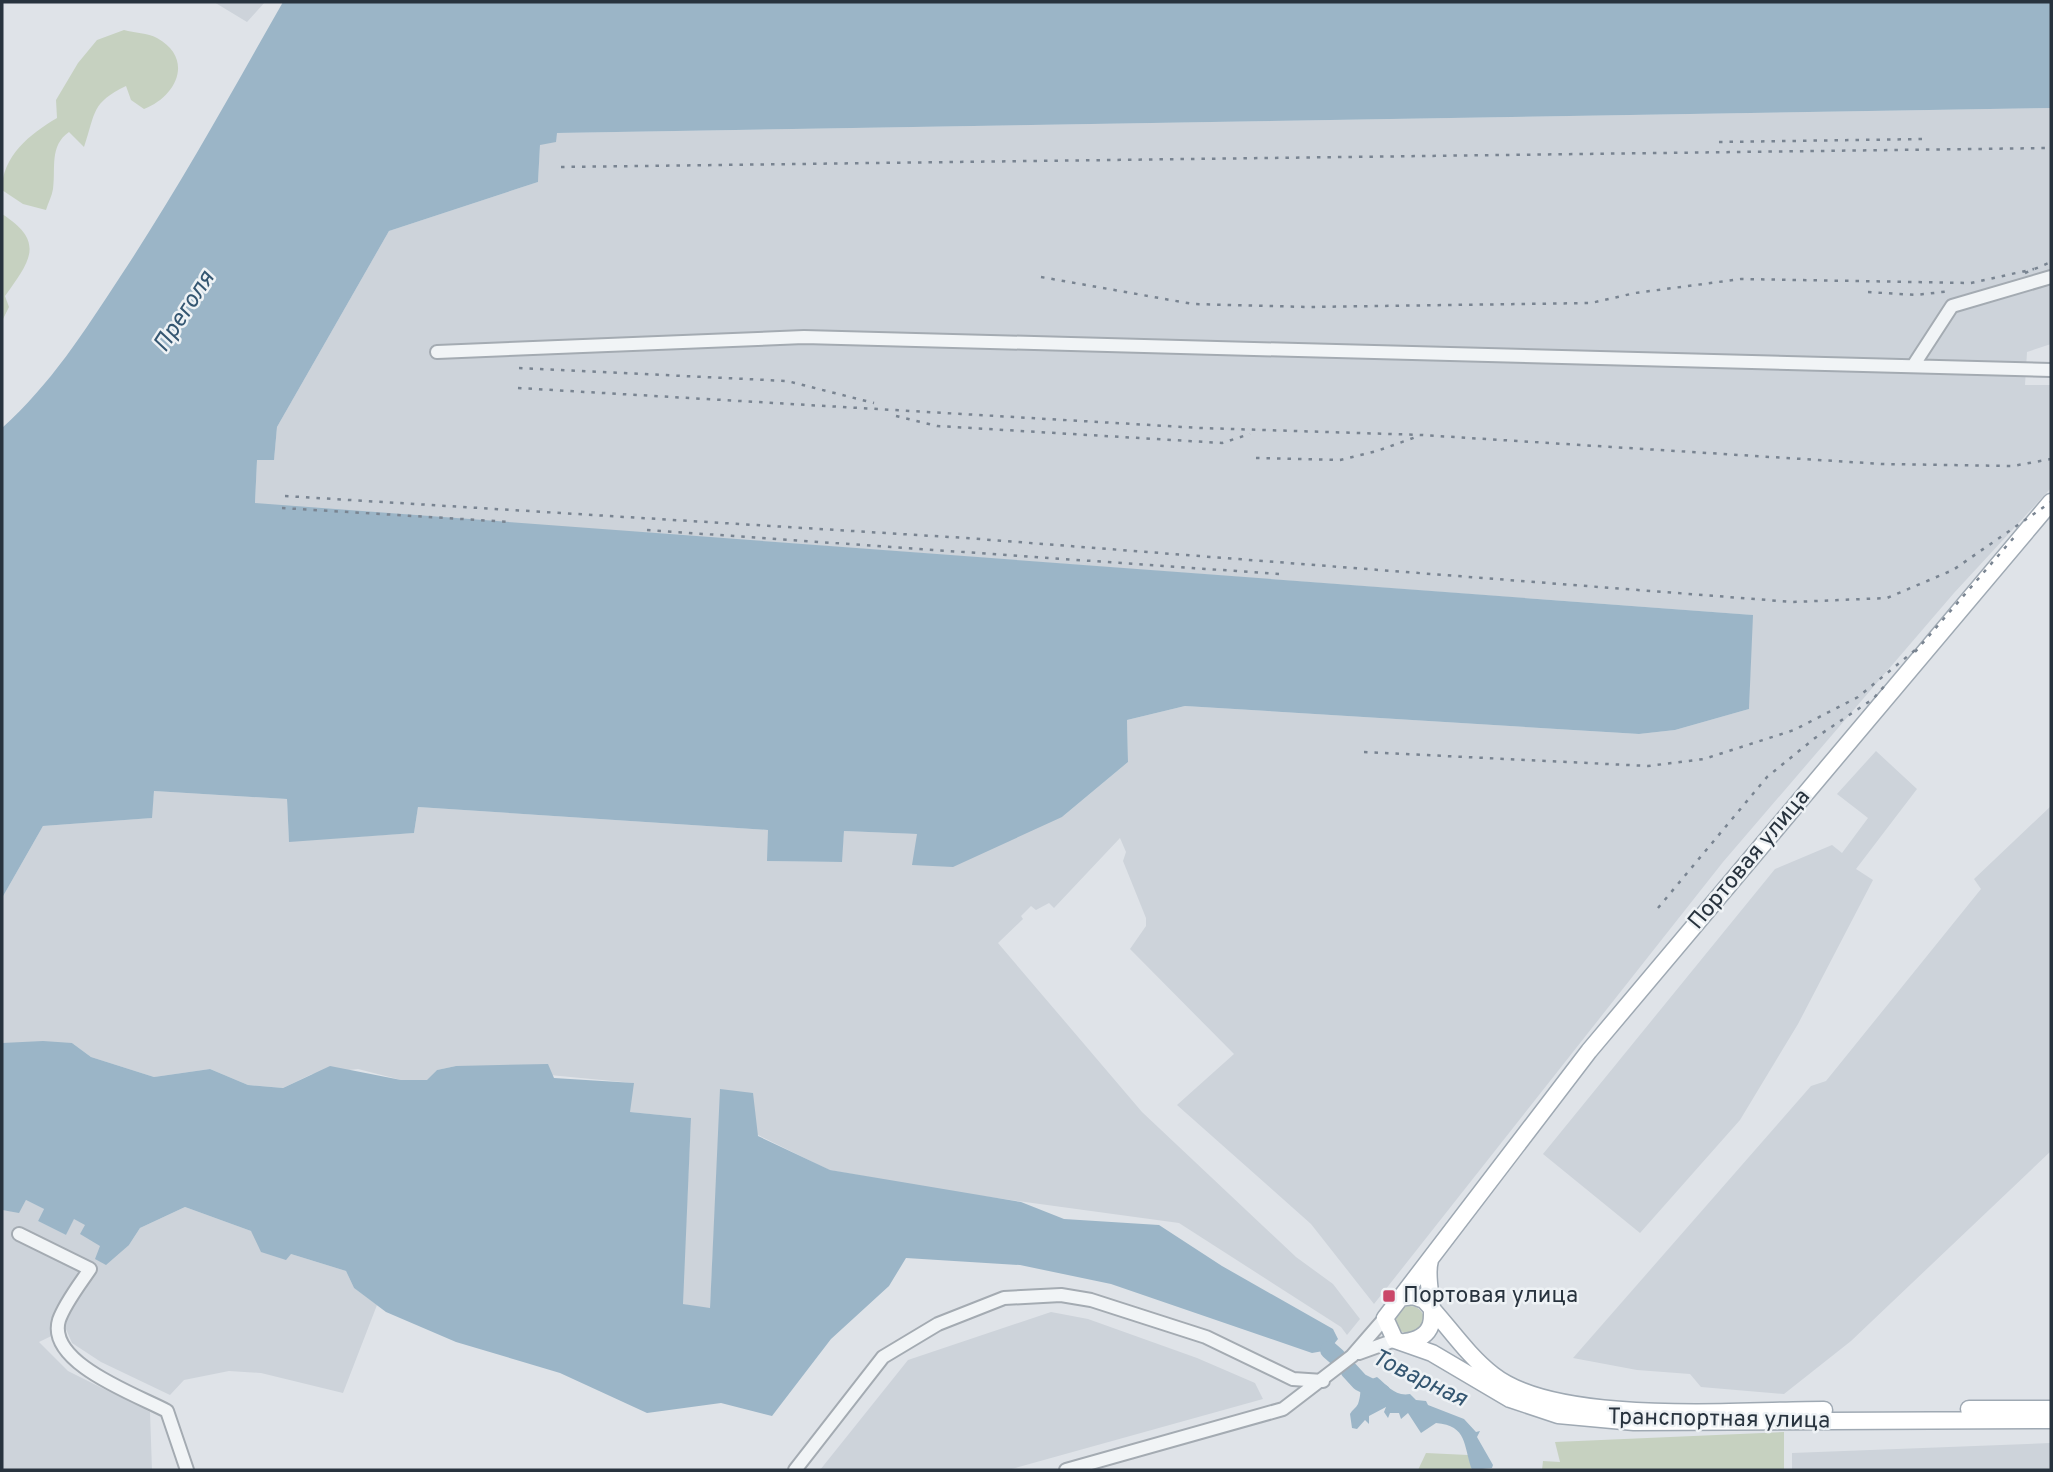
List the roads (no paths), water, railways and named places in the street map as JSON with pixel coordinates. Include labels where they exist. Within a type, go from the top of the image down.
[{"type":"main road","name":"Портовая улица","points":[[1399,1298],[1589,1051],[2051,502]]},
{"type":"main road","points":[[1399,1298],[1385,1318],[1400,1341],[1419,1339],[1428,1332],[1433,1310],[1427,1278],[1431,1257]]},
{"type":"main road","name":"Транспортная улица","points":[[1399,1298],[1417,1296],[1492,1375],[1537,1398],[1573,1405],[1636,1411],[2051,1409]]},
{"type":"main road","name":"Транспортная улица","points":[[1400,1341],[1432,1353],[1510,1399],[1558,1415],[1634,1422],[2051,1420]]},
{"type":"street","points":[[1913,366],[1952,306],[2051,277]]},
{"type":"street","points":[[437,352],[804,337],[2051,370]]},
{"type":"street","points":[[19,1234],[90,1269],[59,1321],[59,1342],[74,1362],[167,1411],[187,1470]]},
{"type":"street","points":[[796,1470],[883,1357],[938,1324],[1004,1298],[1061,1295],[1091,1300],[1206,1337],[1293,1380],[1323,1381]]},
{"type":"street","points":[[1066,1470],[1283,1409],[1323,1381],[1352,1356],[1385,1318]]},
{"type":"street","points":[[1352,1356],[1400,1341]]},
{"type":"water","name":"Преголя","points":[[283,2],[2051,2],[2051,108],[557,133],[556,142],[540,145],[538,182],[389,231],[277,427],[274,460],[257,460],[255,503],[1753,615],[1749,709],[1675,730],[1639,734],[1185,706],[1127,720],[1128,762],[1062,817],[953,867],[912,865],[917,834],[844,831],[842,862],[767,861],[768,830],[418,807],[414,833],[289,842],[287,799],[154,791],[152,818],[43,826],[2,898],[2,428],[36,394],[107,297],[184,175]]},
{"type":"water","points":[[2,1043],[72,1043],[91,1057],[154,1077],[210,1069],[248,1085],[283,1088],[330,1066],[401,1080],[427,1080],[437,1070],[456,1066],[548,1064],[554,1078],[634,1083],[630,1112],[691,1118],[683,1304],[710,1308],[720,1089],[753,1093],[758,1136],[830,1170],[1021,1202],[1064,1219],[1159,1225],[1222,1266],[1333,1329],[1338,1339],[1329,1350],[1312,1353],[1111,1284],[1020,1265],[906,1258],[889,1286],[831,1339],[772,1416],[721,1403],[647,1413],[560,1373],[456,1342],[386,1312],[354,1288],[346,1271],[291,1254],[286,1260],[261,1252],[251,1231],[185,1207],[140,1228],[129,1245],[106,1265],[95,1259],[100,1246],[80,1234],[85,1225],[74,1219],[66,1235],[38,1221],[44,1209],[26,1200],[19,1213],[2,1210]]},
{"type":"water","points":[[1377,1377],[1396,1392],[1410,1394],[1416,1400],[1426,1401],[1428,1405],[1464,1419],[1476,1432],[1480,1431],[1477,1437],[1493,1465],[1492,1468],[1472,1470],[1463,1438],[1454,1428],[1436,1423],[1421,1433],[1408,1413],[1401,1419],[1399,1413],[1390,1413],[1388,1418],[1384,1412],[1386,1407],[1369,1416],[1369,1424],[1365,1420],[1357,1429],[1352,1428],[1350,1414],[1358,1404],[1362,1385]]},
{"type":"waterway","name":"Товарная","points":[[1329,1350],[1337,1357]]},
{"type":"waterway","name":"Товарная","points":[[1349,1370],[1360,1382],[1382,1393]]},
{"type":"railway","points":[[1719,142],[1925,139]]},
{"type":"railway","points":[[561,167],[2051,148]]},
{"type":"railway","points":[[2025,273],[2051,262]]},
{"type":"railway","points":[[1041,277],[1193,304],[1308,307],[1591,303],[1635,293],[1741,279],[1971,283],[2034,269]]},
{"type":"railway","points":[[1868,292],[1916,295],[1951,291]]},
{"type":"railway","points":[[519,368],[787,381],[874,403]]},
{"type":"railway","points":[[518,388],[1201,428],[1422,435],[1882,464],[2013,466],[2051,459]]},
{"type":"railway","points":[[896,416],[937,426],[1222,443],[1250,434]]},
{"type":"railway","points":[[1256,458],[1340,460],[1377,451],[1416,437]]},
{"type":"railway","points":[[285,496],[966,538],[1793,602],[1887,598],[1953,570],[2051,502]]},
{"type":"railway","points":[[282,508],[511,522]]},
{"type":"railway","points":[[647,530],[1279,574]]},
{"type":"railway","points":[[1915,652],[2016,535]]},
{"type":"railway","points":[[1364,752],[1648,766],[1704,759],[1794,730],[1858,697],[1920,646]]},
{"type":"railway","points":[[1658,908],[1767,777],[1815,738],[1873,699],[1887,683]]},
{"type":"place","name":"Портовая улица","points":[[1389,1296]]}]
